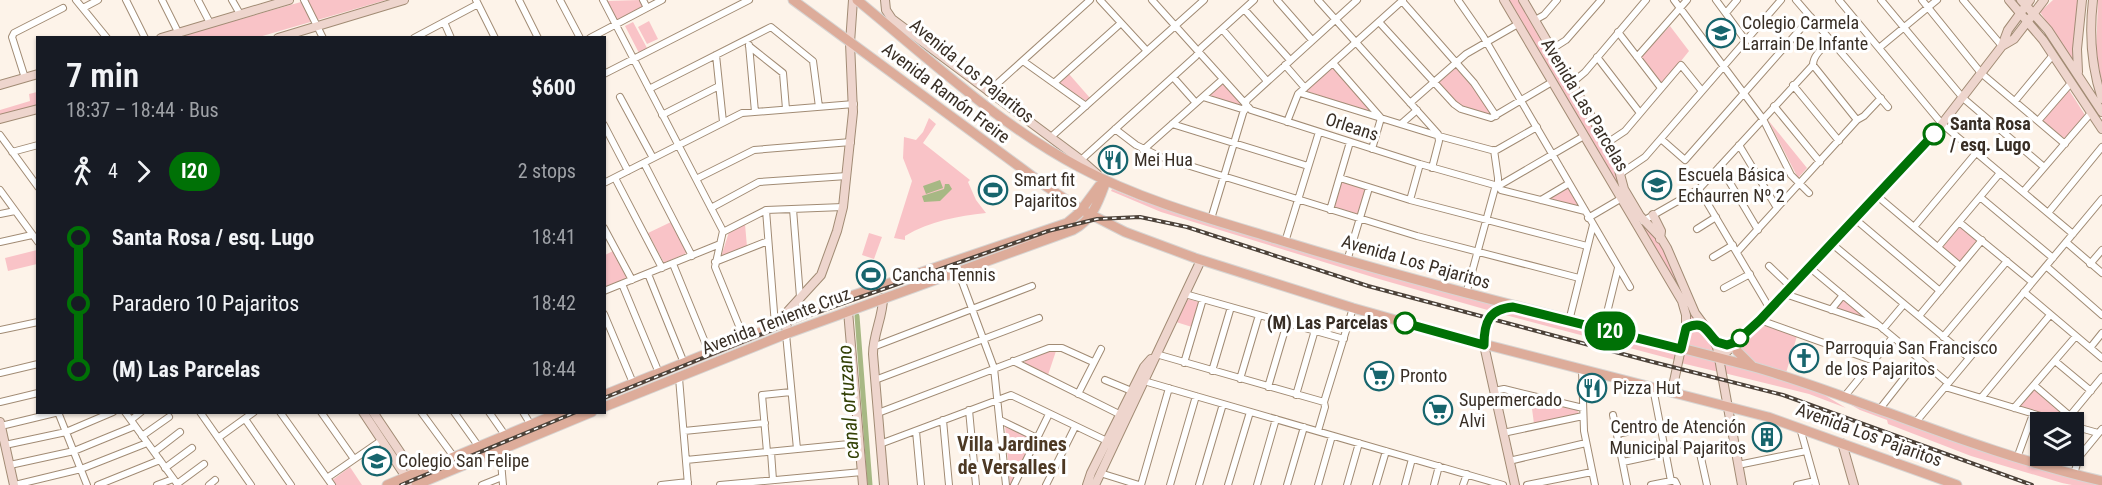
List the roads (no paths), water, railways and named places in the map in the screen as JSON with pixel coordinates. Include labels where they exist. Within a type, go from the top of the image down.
[{"type":"main road","name":"Avenida Ramón Freire","points":[[793,0],[1032,177],[1082,210]]},
{"type":"main road","name":"Avenida Los Pajaritos","points":[[855,0],[1015,127],[1048,149],[1105,180],[1147,197],[1347,261],[1513,307],[1754,367],[1806,383],[2017,458],[2102,481]]},
{"type":"main road","name":"Avenida Teniente Cruz","points":[[606,391],[659,373],[854,295],[1059,226],[1071,220],[1082,210],[1105,180]]},
{"type":"main road","name":"Avenida Teniente Cruz","points":[[606,406],[786,334],[1073,230],[1091,215],[1105,180]]},
{"type":"main road","name":"Avenida Los Pajaritos","points":[[1082,210],[1139,238],[1201,261],[1353,308],[1484,345],[1799,427],[1944,483],[1957,485]]},
{"type":"main road","points":[[1484,345],[1486,328],[1492,314],[1503,308],[1513,307]]},
{"type":"main road","points":[[1736,342],[1737,351],[1754,367]]},
{"type":"main road","points":[[387,485],[409,478],[556,414]]},
{"type":"main road","points":[[417,485],[587,414]]},
{"type":"street","points":[[76,0],[105,36]]},
{"type":"street","points":[[83,8],[98,0]]},
{"type":"street","points":[[126,0],[144,36]]},
{"type":"street","points":[[162,0],[178,33]]},
{"type":"street","points":[[198,0],[210,23]]},
{"type":"street","points":[[232,0],[240,14]]},
{"type":"street","points":[[168,36],[240,14],[267,3],[289,0]]},
{"type":"street","points":[[304,0],[322,36]]},
{"type":"street","points":[[286,36],[404,0]]},
{"type":"street","points":[[519,0],[537,36]]},
{"type":"street","points":[[560,0],[579,36]]},
{"type":"street","points":[[603,0],[723,232],[715,268],[744,338]]},
{"type":"street","points":[[643,0],[647,8]]},
{"type":"street","points":[[594,36],[662,0]]},
{"type":"street","points":[[606,73],[749,0]]},
{"type":"street","points":[[797,449],[786,321],[788,311],[821,275],[843,207],[854,104],[850,43],[855,0]]},
{"type":"street","name":"Avenida Los Pajaritos","points":[[885,0],[886,10],[892,19],[1105,180]]},
{"type":"street","points":[[988,92],[1090,0]]},
{"type":"street","points":[[1100,0],[1147,51]]},
{"type":"street","name":"Orleans","points":[[1152,0],[1246,107],[1253,111],[1586,215]]},
{"type":"street","points":[[1051,137],[1204,0]]},
{"type":"street","points":[[1081,160],[1254,0]]},
{"type":"street","points":[[1277,0],[1312,40]]},
{"type":"street","points":[[1318,0],[1439,136]]},
{"type":"street","points":[[1210,219],[1249,98],[1357,0]]},
{"type":"street","points":[[1458,0],[1521,100],[1630,287]]},
{"type":"street","name":"Avenida Las Parcelas","points":[[1504,0],[1682,301],[1686,315],[1686,328],[1673,386],[1674,393]]},
{"type":"street","name":"Avenida Las Parcelas","points":[[1523,0],[1616,159],[1624,189],[1643,220],[1661,238],[1671,254],[1695,313],[1714,341],[1742,485]]},
{"type":"street","points":[[1410,103],[1456,62],[1518,24],[1544,15],[1557,0]]},
{"type":"street","points":[[1552,49],[1566,40],[1601,0]]},
{"type":"street","points":[[1572,83],[1581,76],[1646,0]]},
{"type":"street","points":[[1674,0],[1763,119],[1791,175],[1809,193]]},
{"type":"street","points":[[1637,57],[1687,0]]},
{"type":"street","points":[[1716,0],[1746,41]]},
{"type":"street","points":[[1726,13],[1737,0]]},
{"type":"street","points":[[1610,178],[1615,178],[1643,160],[1781,0]]},
{"type":"street","points":[[1796,0],[1833,40],[1888,107]]},
{"type":"street","points":[[1839,0],[1942,124],[2073,234]]},
{"type":"street","points":[[1881,0],[1963,98],[2044,167]]},
{"type":"street","points":[[1922,0],[1981,73],[2065,144]]},
{"type":"street","points":[[1879,48],[1937,0]]},
{"type":"street","points":[[1963,0],[2002,46]]},
{"type":"street","points":[[2009,0],[2053,55],[2102,129]]},
{"type":"street","points":[[2002,46],[2012,41],[2044,0]]},
{"type":"street","points":[[2082,0],[2077,49],[2079,75],[2089,110]]},
{"type":"street","points":[[2093,0],[2091,45],[2094,70],[2102,99]]},
{"type":"street","points":[[1287,122],[1294,99],[1302,90],[1402,1],[1477,86],[1496,116]]},
{"type":"street","points":[[418,36],[477,2],[494,36]]},
{"type":"street","points":[[1719,359],[1760,320],[1942,124],[2002,46],[2008,30],[2026,2],[2048,30],[2102,112]]},
{"type":"street","points":[[25,78],[12,37],[14,33],[63,8]]},
{"type":"street","points":[[1244,9],[1288,63],[1302,90],[1381,118],[1494,150],[1498,150],[1537,127]]},
{"type":"street","points":[[1661,139],[1685,160],[1810,17]]},
{"type":"street","points":[[444,22],[450,36]]},
{"type":"street","points":[[1379,22],[1458,107],[1489,118],[1552,82]]},
{"type":"street","points":[[95,23],[101,36]]},
{"type":"street","points":[[1054,83],[1121,23]]},
{"type":"street","points":[[649,89],[771,27],[813,61],[819,107]]},
{"type":"street","points":[[1222,29],[1267,81]]},
{"type":"street","points":[[1618,32],[1661,88]]},
{"type":"street","points":[[748,38],[755,112]]},
{"type":"street","points":[[1643,220],[1699,189],[1813,65],[1814,58],[1833,40]]},
{"type":"street","points":[[749,46],[783,73],[786,109]]},
{"type":"street","points":[[850,58],[854,52],[861,51]]},
{"type":"street","points":[[716,55],[723,123]]},
{"type":"street","points":[[2015,101],[2053,55]]},
{"type":"street","points":[[1597,57],[1640,113]]},
{"type":"street","points":[[1023,61],[1086,106]]},
{"type":"street","points":[[1333,63],[1381,118]]},
{"type":"street","points":[[1607,143],[1622,133],[1682,65],[1702,91]]},
{"type":"street","points":[[1813,65],[1857,120]]},
{"type":"street","points":[[0,85],[36,75]]},
{"type":"street","points":[[1173,77],[1196,103]]},
{"type":"street","points":[[1143,150],[1223,79]]},
{"type":"street","points":[[2038,121],[2071,83]]},
{"type":"street","points":[[1793,85],[1839,141]]},
{"type":"street","points":[[662,114],[719,86]]},
{"type":"street","points":[[620,97],[653,158]]},
{"type":"street","points":[[1203,97],[1246,107]]},
{"type":"street","points":[[1737,252],[1857,120],[1881,98]]},
{"type":"street","points":[[606,182],[742,113],[854,104]]},
{"type":"street","points":[[1774,106],[1820,162]]},
{"type":"street","points":[[0,119],[36,110]]},
{"type":"street","points":[[1401,124],[1416,110]]},
{"type":"street","points":[[2023,192],[2065,144],[2089,110]]},
{"type":"street","points":[[1372,149],[1381,118]]},
{"type":"street","points":[[1172,124],[1308,166]]},
{"type":"street","points":[[606,129],[628,171]]},
{"type":"street","points":[[1115,129],[1143,150],[1161,157],[1360,219],[1579,278]]},
{"type":"street","points":[[1285,242],[1319,132]]},
{"type":"street","points":[[0,135],[36,184]]},
{"type":"street","points":[[1432,168],[1439,136]]},
{"type":"street","points":[[1466,294],[1493,192],[1498,186],[1584,136]]},
{"type":"street","points":[[696,179],[754,150],[850,142]]},
{"type":"street","points":[[1330,210],[1350,142]]},
{"type":"street","points":[[12,152],[36,145]]},
{"type":"street","points":[[1739,145],[1777,208]]},
{"type":"street","points":[[2048,213],[2102,147]]},
{"type":"street","points":[[1494,150],[1498,186]]},
{"type":"street","points":[[1914,227],[1976,153]]},
{"type":"street","points":[[644,163],[692,256]]},
{"type":"street","points":[[1410,200],[1420,164]]},
{"type":"street","points":[[1720,166],[1758,230]]},
{"type":"street","points":[[1938,247],[2000,173]]},
{"type":"street","points":[[711,208],[759,182],[847,176]]},
{"type":"street","points":[[615,178],[662,268]]},
{"type":"street","points":[[1340,178],[1410,200],[1587,246]]},
{"type":"street","points":[[1541,200],[1568,184]]},
{"type":"street","points":[[1347,261],[1369,188]]},
{"type":"street","points":[[1699,189],[1770,309]]},
{"type":"street","points":[[0,190],[36,240]]},
{"type":"street","points":[[1876,195],[1960,266]]},
{"type":"street","points":[[1980,197],[2053,258]]},
{"type":"street","points":[[1586,215],[1622,198]]},
{"type":"street","points":[[1915,423],[2102,199]]},
{"type":"street","points":[[723,232],[766,210],[843,207]]},
{"type":"street","points":[[793,208],[800,297]]},
{"type":"street","points":[[766,210],[776,325]]},
{"type":"street","points":[[0,214],[15,211]]},
{"type":"street","points":[[1649,243],[1661,238],[1661,231],[1653,215]]},
{"type":"street","points":[[1697,229],[1716,217]]},
{"type":"street","points":[[1855,219],[1940,291]]},
{"type":"street","points":[[1959,222],[2032,282]]},
{"type":"street","points":[[1569,321],[1593,225]]},
{"type":"street","points":[[606,232],[632,280]]},
{"type":"street","points":[[0,242],[32,235]]},
{"type":"street","points":[[1919,316],[1982,240]]},
{"type":"street","points":[[715,262],[768,241]]},
{"type":"street","points":[[2066,242],[2102,273]]},
{"type":"street","points":[[1831,243],[1969,358]]},
{"type":"street","points":[[606,290],[720,244]]},
{"type":"street","points":[[1713,257],[1733,245]]},
{"type":"street","points":[[2091,264],[2102,250]]},
{"type":"street","points":[[1135,392],[1144,381],[1201,261]]},
{"type":"street","points":[[1943,337],[2007,261]]},
{"type":"street","points":[[673,264],[709,352]]},
{"type":"street","points":[[1769,266],[1788,290],[1831,310],[1882,328]]},
{"type":"street","points":[[2046,266],[2102,315]]},
{"type":"street","points":[[1809,267],[1920,360],[1946,385],[2030,413]]},
{"type":"street","points":[[1603,329],[1618,268]]},
{"type":"street","points":[[958,271],[994,368],[1006,485]]},
{"type":"street","points":[[648,274],[684,363]]},
{"type":"street","points":[[1724,288],[1749,274]]},
{"type":"street","points":[[622,284],[659,373]]},
{"type":"street","points":[[873,347],[1032,286]]},
{"type":"street","points":[[2024,292],[2102,358]]},
{"type":"street","points":[[1185,294],[1344,339]]},
{"type":"street","points":[[1831,310],[1843,295]]},
{"type":"street","points":[[883,298],[882,313],[873,347],[884,485]]},
{"type":"street","points":[[1184,363],[1203,299]]},
{"type":"street","points":[[1882,328],[1904,304]]},
{"type":"street","points":[[1212,371],[1231,307]]},
{"type":"street","points":[[1318,431],[1324,402],[1353,308]]},
{"type":"street","points":[[848,311],[863,485]]},
{"type":"street","points":[[1240,379],[1259,315]]},
{"type":"street","points":[[1981,398],[2050,315]]},
{"type":"street","points":[[875,380],[1039,318]]},
{"type":"street","points":[[606,319],[633,383]]},
{"type":"street","points":[[1760,320],[1874,361]]},
{"type":"street","points":[[0,330],[36,322]]},
{"type":"street","points":[[1268,387],[1287,323]]},
{"type":"street","points":[[1686,328],[1697,325],[1706,328]]},
{"type":"street","points":[[1296,395],[1315,330]]},
{"type":"street","points":[[2090,348],[2102,333]]},
{"type":"street","points":[[2014,408],[2076,336]]},
{"type":"street","points":[[1844,397],[1893,338]]},
{"type":"street","points":[[1714,341],[1724,345],[1736,342]]},
{"type":"street","points":[[1484,345],[1515,485]]},
{"type":"street","points":[[878,413],[1055,347],[1093,362]]},
{"type":"street","points":[[1078,394],[1101,349]]},
{"type":"street","points":[[1156,354],[1324,402]]},
{"type":"street","points":[[1095,485],[1144,367],[1156,354]]},
{"type":"street","points":[[1879,410],[1920,360]]},
{"type":"street","points":[[1013,361],[1123,417]]},
{"type":"street","points":[[2055,361],[2091,391]]},
{"type":"street","points":[[0,373],[36,364]]},
{"type":"street","points":[[1582,370],[1586,443],[1595,485]]},
{"type":"street","points":[[2073,412],[2102,377]]},
{"type":"street","points":[[661,485],[688,484],[679,378]]},
{"type":"street","points":[[1105,380],[1135,392]]},
{"type":"street","points":[[1144,381],[1503,485]]},
{"type":"street","points":[[2034,385],[2065,412]]},
{"type":"street","points":[[1100,473],[1140,485],[1169,388]]},
{"type":"street","points":[[1651,485],[1674,483],[1653,388]]},
{"type":"street","points":[[1494,391],[1504,389],[1583,408]]},
{"type":"street","points":[[773,480],[762,395],[791,392]]},
{"type":"street","points":[[0,402],[36,393]]},
{"type":"street","points":[[880,444],[1013,395],[1107,441]]},
{"type":"street","points":[[1170,485],[1196,396]]},
{"type":"street","points":[[1199,485],[1223,404]]},
{"type":"street","points":[[969,410],[976,485]]},
{"type":"street","points":[[1228,485],[1250,412]]},
{"type":"street","points":[[53,414],[0,424],[15,485],[81,469],[147,443]]},
{"type":"street","points":[[58,414],[87,485]]},
{"type":"street","points":[[5,446],[66,432],[108,414]]},
{"type":"street","points":[[126,414],[176,483]]},
{"type":"street","points":[[10,465],[74,450],[133,423],[140,414]]},
{"type":"street","points":[[201,414],[251,485]]},
{"type":"street","points":[[218,438],[251,414]]},
{"type":"street","points":[[281,414],[332,485]]},
{"type":"street","points":[[322,414],[354,459]]},
{"type":"street","points":[[364,414],[409,478],[417,485]]},
{"type":"street","points":[[374,414],[409,478]]},
{"type":"street","points":[[422,414],[454,457]]},
{"type":"street","points":[[455,414],[479,447]]},
{"type":"street","points":[[490,414],[506,435]]},
{"type":"street","points":[[524,414],[531,425]]},
{"type":"street","points":[[1014,485],[1049,414]]},
{"type":"street","points":[[1613,415],[1627,485]]},
{"type":"street","points":[[1503,433],[1583,416]]},
{"type":"street","points":[[142,436],[169,417]]},
{"type":"street","points":[[1087,485],[1107,441],[1123,417]]},
{"type":"street","points":[[244,419],[291,485]]},
{"type":"street","points":[[1257,485],[1276,419]]},
{"type":"street","points":[[943,420],[949,485]]},
{"type":"street","points":[[1000,420],[1037,438]]},
{"type":"street","points":[[2017,458],[2030,422]]},
{"type":"street","points":[[684,431],[765,423]]},
{"type":"street","points":[[1617,434],[1660,425]]},
{"type":"street","points":[[1046,485],[1075,426]]},
{"type":"street","points":[[1287,485],[1304,427]]},
{"type":"street","points":[[1797,485],[1816,483],[1799,427]]},
{"type":"street","points":[[2074,474],[2079,457],[2100,431],[2084,428]]},
{"type":"street","points":[[916,431],[921,485]]},
{"type":"street","points":[[154,452],[180,432]]},
{"type":"street","points":[[1318,485],[1332,436]]},
{"type":"street","points":[[327,478],[382,440]]},
{"type":"street","points":[[1347,485],[1359,443]]},
{"type":"street","points":[[1509,461],[1586,443]]},
{"type":"street","points":[[1842,443],[1854,485]]},
{"type":"street","points":[[686,459],[859,444]]},
{"type":"street","points":[[1623,462],[1682,444],[1715,453],[1735,448]]},
{"type":"street","points":[[165,468],[192,448]]},
{"type":"street","points":[[1699,448],[1707,485]]},
{"type":"street","points":[[500,450],[503,485]]},
{"type":"street","points":[[1376,485],[1386,451]]},
{"type":"street","points":[[1738,465],[1806,451]]},
{"type":"street","points":[[1405,485],[1412,459]]},
{"type":"street","points":[[98,485],[160,460]]},
{"type":"street","points":[[157,485],[176,483],[204,464]]},
{"type":"street","points":[[1434,485],[1439,466]]},
{"type":"street","points":[[720,485],[862,472]]},
{"type":"street","points":[[1527,485],[1592,472]]},
{"type":"street","points":[[1464,485],[1467,474]]},
{"type":"street","points":[[482,485],[502,477]]},
{"type":"street","points":[[209,485],[215,480]]},
{"type":"waterway","name":"canal ortuzano","points":[[857,316],[870,485]]},
{"type":"railway","points":[[606,397],[804,317],[1048,231],[1097,219],[1140,217],[1187,227],[1368,286],[1783,395],[2032,485]]},
{"type":"railway","points":[[401,485],[571,414]]},
{"type":"place","name":"Colegio Carmela Larrain De Infante","points":[[1721,33]]},
{"type":"place","name":"Santa Rosa / esq. Lugo","points":[[1934,134]]},
{"type":"place","name":"Mei Hua","points":[[1113,160]]},
{"type":"place","name":"Escuela Básica Echaurren Nº 2","points":[[1657,185]]},
{"type":"place","name":"Smart fit Pajaritos","points":[[993,190]]},
{"type":"place","name":"Cancha Tennis","points":[[871,275]]},
{"type":"place","name":"(M) Las Parcelas","points":[[1405,323]]},
{"type":"place","name":"Parroquia San Francisco de los Pajaritos","points":[[1804,358]]},
{"type":"place","name":"Pronto","points":[[1379,376]]},
{"type":"place","name":"Pizza Hut","points":[[1592,388]]},
{"type":"place","name":"Supermercado Alvi","points":[[1438,410]]},
{"type":"place","name":"Centro de Atención Municipal Pajaritos","points":[[1767,437]]},
{"type":"place","name":"Colegio San Felipe","points":[[377,461]]},
{"type":"district","name":"Villa Jardines de Versalles I","points":[[1012,456]]}]
